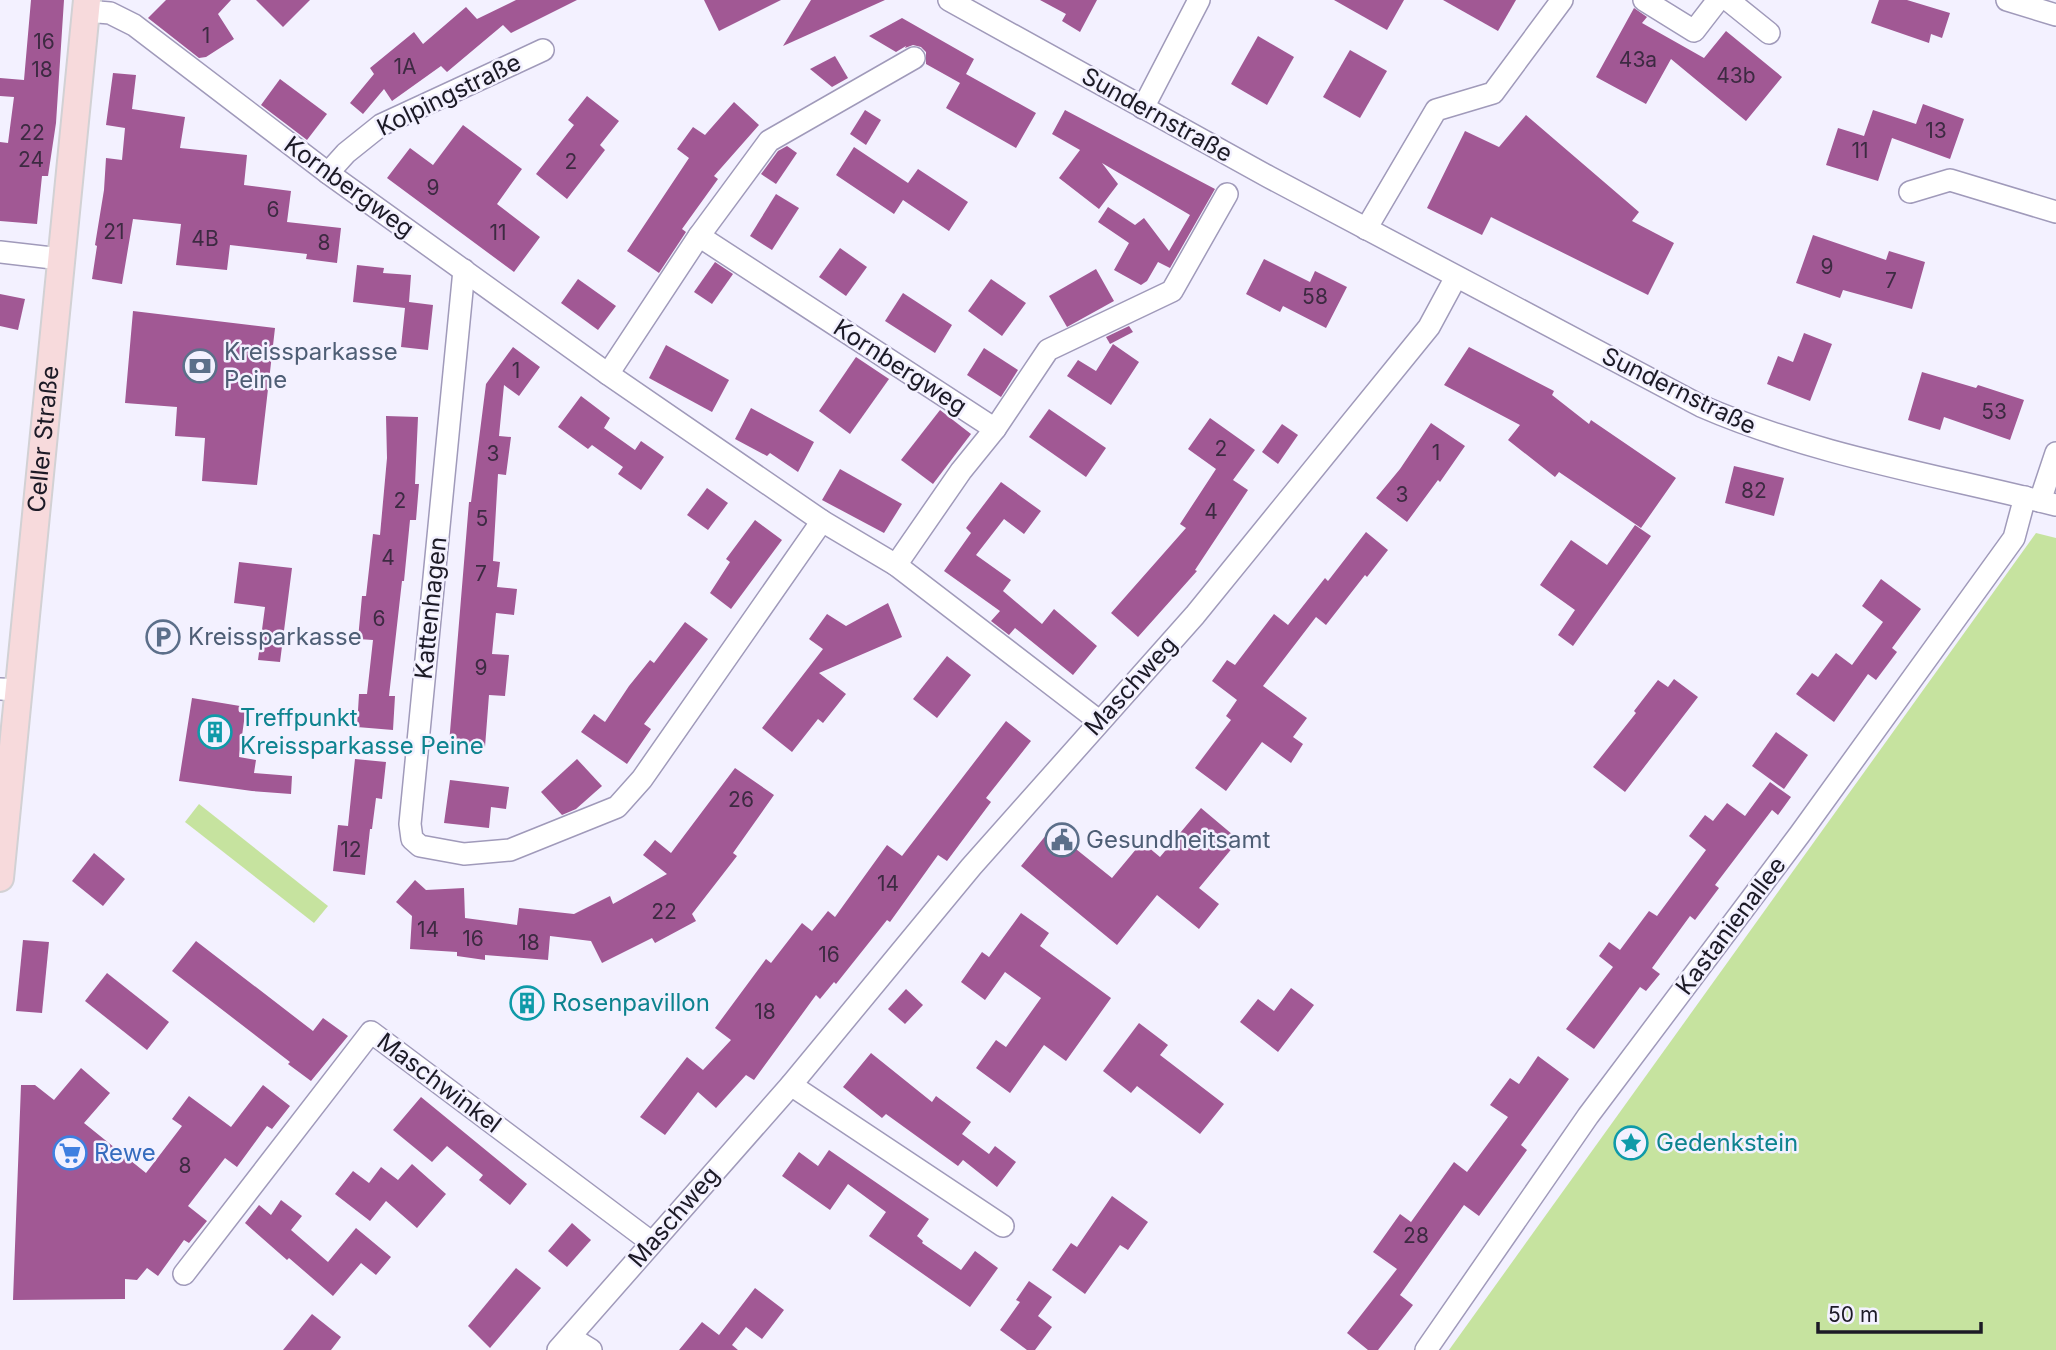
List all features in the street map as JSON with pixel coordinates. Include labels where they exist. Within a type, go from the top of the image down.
[{"type":"main road","name":"Celler Straße","points":[[0,878],[9,689],[61,260],[87,5]]},
{"type":"street","name":"Sundernstraße","points":[[949,0],[1366,229],[1701,406],[1739,423],[1812,446],[2040,501]]},
{"type":"street","points":[[1143,108],[1199,0]]},
{"type":"street","points":[[1366,229],[1436,110],[1493,93],[1562,0]]},
{"type":"street","points":[[1644,0],[1694,31],[1718,0]]},
{"type":"street","points":[[1728,0],[1769,33]]},
{"type":"street","points":[[2007,0],[2056,15]]},
{"type":"street","name":"Kornbergweg","points":[[87,5],[134,25],[328,173],[608,374],[822,521],[896,565],[1099,721]]},
{"type":"street","name":"Kolpingstraße","points":[[328,173],[346,153],[381,125],[543,50]]},
{"type":"street","points":[[608,374],[699,236],[769,141],[915,58]]},
{"type":"street","points":[[1910,192],[1950,180],[2056,212]]},
{"type":"street","name":"Kornbergweg","points":[[896,565],[961,471],[995,429],[1048,350],[1172,291],[1227,194]]},
{"type":"street","name":"Kornbergweg","points":[[699,236],[995,429]]},
{"type":"street","points":[[0,252],[61,260]]},
{"type":"street","name":"Kattenhagen","points":[[464,270],[410,824],[412,839],[420,846],[464,854],[510,849],[617,807],[642,779],[822,521]]},
{"type":"street","name":"Maschweg","points":[[564,1343],[791,1085],[971,867],[1195,615],[1429,327],[1456,277]]},
{"type":"street","name":"Kastanienallee","points":[[1426,1350],[1588,1116],[1800,834],[2040,501],[2056,453]]},
{"type":"street","name":"Maschwinkel","points":[[184,1274],[371,1032],[651,1242]]},
{"type":"street","points":[[791,1085],[1003,1226]]},
{"type":"street","points":[[564,1343],[591,1350]]},
{"type":"green space","points":[[2036,533],[2056,538],[2056,1350],[1449,1350]]},
{"type":"green space","points":[[199,804],[328,906],[314,923],[185,822]]},
{"type":"building","points":[[31,0],[64,0],[56,123],[48,176],[42,176],[37,224],[0,221],[0,142],[8,143],[14,97],[0,96],[0,78],[24,80]]},
{"type":"building","points":[[166,0],[231,0],[218,14],[234,39],[206,57],[199,58],[148,18]]},
{"type":"building","points":[[256,0],[310,0],[283,27]]},
{"type":"building","points":[[516,0],[577,0],[511,33],[503,25],[447,72],[441,66],[392,101],[384,89],[363,114],[350,103],[374,74],[370,68],[414,32],[423,44],[466,7],[477,19]]},
{"type":"building","points":[[704,0],[781,0],[719,31]]},
{"type":"building","points":[[811,0],[885,0],[783,46]]},
{"type":"building","points":[[1040,0],[1097,0],[1080,32],[1062,21],[1066,14]]},
{"type":"building","points":[[1334,0],[1404,0],[1387,30]]},
{"type":"building","points":[[1443,0],[1516,0],[1498,31]]},
{"type":"building","points":[[1879,0],[1907,0],[1950,13],[1942,38],[1931,34],[1929,43],[1871,23]]},
{"type":"building","points":[[1634,8],[1647,17],[1642,23],[1704,58],[1726,31],[1782,77],[1746,121],[1671,59],[1646,104],[1596,77]]},
{"type":"building","points":[[902,18],[974,59],[966,74],[1036,113],[1016,148],[946,108],[960,83],[926,64],[926,52],[921,47],[913,45],[905,48],[906,46],[896,52],[869,36]]},
{"type":"building","points":[[1258,36],[1294,57],[1267,105],[1231,84]]},
{"type":"building","points":[[1350,50],[1387,71],[1360,118],[1323,97]]},
{"type":"building","points":[[835,56],[848,78],[832,87],[810,69]]},
{"type":"building","points":[[113,73],[136,75],[132,109],[185,117],[180,148],[247,155],[244,185],[291,191],[287,222],[341,228],[337,263],[306,259],[307,254],[230,245],[227,270],[176,265],[181,224],[133,219],[122,284],[92,279],[106,158],[122,160],[125,128],[106,125]]},
{"type":"building","points":[[280,79],[327,114],[307,140],[261,105]]},
{"type":"building","points":[[587,96],[619,121],[600,145],[605,150],[567,199],[536,174],[574,125],[568,120]]},
{"type":"building","points":[[734,102],[759,125],[714,176],[718,179],[682,229],[686,232],[659,273],[627,251],[689,158],[677,149],[693,127],[705,135]]},
{"type":"building","points":[[1923,104],[1964,119],[1950,159],[1892,138],[1878,181],[1826,165],[1838,128],[1864,136],[1873,110],[1916,124]]},
{"type":"building","points":[[865,110],[881,120],[866,145],[850,134]]},
{"type":"building","points":[[1065,110],[1215,189],[1170,268],[1158,262],[1147,281],[1141,285],[1114,270],[1129,243],[1098,222],[1108,207],[1135,225],[1144,218],[1169,251],[1190,215],[1102,163],[1118,184],[1099,209],[1059,178],[1080,150],[1052,134]]},
{"type":"building","points":[[1526,115],[1639,212],[1632,221],[1674,243],[1648,295],[1491,217],[1482,235],[1427,208],[1465,131],[1499,147]]},
{"type":"building","points":[[463,125],[522,169],[497,204],[540,237],[514,272],[387,178],[410,148],[433,165]]},
{"type":"building","points":[[787,146],[797,153],[776,184],[761,174],[778,151]]},
{"type":"building","points":[[854,147],[908,183],[918,169],[968,202],[949,231],[903,200],[894,214],[836,175]]},
{"type":"building","points":[[776,194],[799,208],[772,250],[750,236]]},
{"type":"building","points":[[1813,235],[1886,260],[1889,251],[1925,262],[1912,309],[1843,290],[1840,298],[1796,283]]},
{"type":"building","points":[[840,248],[867,267],[846,296],[819,277]]},
{"type":"building","points":[[1264,259],[1310,282],[1315,271],[1347,287],[1326,328],[1283,306],[1280,312],[1246,294]]},
{"type":"building","points":[[715,262],[733,274],[712,304],[694,292]]},
{"type":"building","points":[[357,265],[384,268],[383,273],[411,275],[409,302],[433,305],[428,350],[401,347],[405,308],[353,302]]},
{"type":"building","points":[[1096,269],[1114,301],[1067,327],[1049,296]]},
{"type":"building","points":[[578,279],[616,306],[598,330],[561,303]]},
{"type":"building","points":[[991,279],[1026,303],[1002,336],[968,311]]},
{"type":"building","points":[[903,293],[952,325],[935,353],[885,321]]},
{"type":"building","points":[[0,294],[25,299],[18,330],[0,326]]},
{"type":"building","name":"Kreissparkasse Peine","points":[[133,311],[275,328],[257,485],[202,481],[205,438],[175,436],[177,407],[125,403]]},
{"type":"building","points":[[1129,326],[1133,332],[1110,344],[1106,337]]},
{"type":"building","points":[[1804,333],[1832,344],[1810,401],[1767,384],[1778,356],[1793,362]]},
{"type":"building","points":[[1113,344],[1139,362],[1111,405],[1067,376],[1078,360],[1096,371]]},
{"type":"building","points":[[666,345],[729,380],[712,412],[649,378]]},
{"type":"building","points":[[513,347],[540,367],[519,396],[504,385],[499,436],[511,437],[506,475],[498,474],[493,561],[500,562],[497,587],[517,589],[514,615],[496,613],[492,654],[509,655],[505,696],[489,695],[485,747],[449,744],[469,502],[486,384]]},
{"type":"building","points":[[1469,347],[1554,391],[1552,395],[1589,424],[1591,420],[1676,478],[1641,528],[1559,472],[1555,477],[1508,440],[1520,425],[1444,385]]},
{"type":"building","points":[[984,348],[1018,370],[1001,397],[967,375]]},
{"type":"building","points":[[856,357],[889,379],[850,434],[819,411]]},
{"type":"building","points":[[1922,372],[1976,388],[1978,385],[2024,400],[2010,440],[1944,417],[1940,430],[1908,420]]},
{"type":"building","points":[[581,396],[610,418],[604,428],[635,450],[641,441],[664,457],[641,490],[618,474],[623,467],[592,445],[588,449],[558,427]]},
{"type":"building","points":[[751,408],[814,442],[798,472],[770,453],[767,456],[735,439]]},
{"type":"building","points":[[1049,409],[1106,448],[1086,477],[1029,437]]},
{"type":"building","points":[[940,410],[971,434],[933,484],[901,460]]},
{"type":"building","points":[[386,416],[418,417],[415,484],[419,484],[416,520],[410,520],[389,696],[395,696],[393,730],[357,727],[359,694],[367,694],[373,640],[358,639],[362,596],[366,596],[373,534],[380,535],[387,458]]},
{"type":"building","points":[[1210,418],[1255,450],[1233,480],[1248,490],[1195,570],[1197,571],[1138,637],[1111,613],[1186,528],[1180,524],[1216,469],[1188,449]]},
{"type":"building","points":[[1431,423],[1465,446],[1407,522],[1376,498],[1400,469]]},
{"type":"building","points":[[1282,424],[1298,435],[1278,464],[1262,452]]},
{"type":"building","points":[[1734,466],[1784,478],[1774,516],[1725,503]]},
{"type":"building","points":[[840,469],[902,504],[884,533],[822,500]]},
{"type":"building","points":[[1001,482],[1041,511],[1024,534],[1004,519],[976,555],[1011,580],[1003,591],[1042,624],[1054,609],[1097,646],[1073,675],[1015,628],[1009,635],[991,621],[1000,611],[944,571],[971,533],[966,528]]},
{"type":"building","points":[[707,488],[728,503],[708,530],[687,515]]},
{"type":"building","points":[[755,520],[782,540],[731,609],[710,593],[730,562],[726,559]]},
{"type":"building","points":[[1635,525],[1651,536],[1573,646],[1558,635],[1575,610],[1540,585],[1571,540],[1607,565]]},
{"type":"building","points":[[1366,532],[1388,550],[1326,625],[1316,617],[1263,686],[1307,718],[1293,737],[1303,744],[1291,763],[1262,742],[1226,791],[1195,768],[1231,720],[1226,716],[1237,700],[1212,681],[1227,660],[1235,665],[1274,614],[1288,625],[1325,578],[1328,581]]},
{"type":"building","points":[[239,562],[292,568],[280,662],[258,660],[265,607],[234,603]]},
{"type":"building","points":[[1881,579],[1921,609],[1892,648],[1897,652],[1876,680],[1868,674],[1834,722],[1796,694],[1812,673],[1818,677],[1836,653],[1852,665],[1883,622],[1862,606]]},
{"type":"building","points":[[888,603],[902,637],[819,673],[846,694],[823,723],[818,719],[792,752],[762,728],[823,649],[809,639],[827,614],[846,626]]},
{"type":"building","points":[[685,622],[708,639],[644,724],[651,729],[627,764],[581,732],[594,714],[605,722],[629,686],[650,660],[654,663]]},
{"type":"building","points":[[947,656],[971,675],[937,718],[913,699]]},
{"type":"building","points":[[1674,679],[1698,697],[1625,792],[1593,767],[1636,713],[1634,711],[1658,680],[1668,687]]},
{"type":"building","name":"Treffpunkt Kreissparkasse Peine","points":[[192,698],[246,707],[239,757],[256,760],[254,773],[292,776],[291,794],[179,781]]},
{"type":"building","points":[[1006,721],[1031,741],[986,798],[991,802],[947,861],[938,855],[890,922],[887,920],[836,984],[834,982],[820,999],[816,995],[754,1080],[746,1075],[716,1108],[698,1092],[665,1135],[640,1117],[687,1057],[703,1070],[731,1040],[715,1028],[766,959],[771,963],[802,923],[812,931],[828,911],[835,917],[887,845],[902,856]]},
{"type":"building","points":[[1776,732],[1808,755],[1784,789],[1752,766]]},
{"type":"building","points":[[355,759],[386,762],[382,799],[376,798],[370,829],[365,875],[333,871],[338,825],[348,826]]},
{"type":"building","points":[[577,759],[602,786],[576,809],[562,815],[541,792]]},
{"type":"building","points":[[735,768],[774,795],[733,853],[737,856],[692,914],[696,921],[655,943],[652,938],[602,963],[591,941],[550,936],[548,960],[485,955],[485,960],[457,956],[457,952],[410,949],[412,916],[396,902],[415,880],[426,890],[464,888],[465,918],[517,925],[519,908],[574,914],[610,896],[613,904],[667,874],[643,855],[655,840],[671,853]]},
{"type":"building","points":[[450,780],[509,787],[506,809],[491,807],[489,828],[444,823]]},
{"type":"building","points":[[1770,782],[1791,797],[1778,815],[1772,810],[1715,885],[1719,888],[1695,920],[1690,916],[1652,968],[1660,974],[1646,991],[1640,987],[1594,1049],[1566,1029],[1613,967],[1599,956],[1609,942],[1620,950],[1649,911],[1657,916],[1706,850],[1689,836],[1705,815],[1713,821],[1727,803],[1745,816]]},
{"type":"building","points":[[1201,808],[1239,840],[1199,888],[1219,904],[1199,929],[1157,895],[1117,945],[1021,866],[1051,829],[1112,878],[1142,842],[1160,857]]},
{"type":"building","points":[[94,853],[125,879],[103,906],[72,881]]},
{"type":"building","points":[[1021,913],[1049,933],[1040,946],[1111,998],[1066,1061],[1044,1045],[1010,1093],[976,1068],[996,1040],[1006,1047],[1041,998],[1005,972],[985,1000],[961,982],[982,952],[989,957]]},
{"type":"building","points":[[23,940],[49,942],[42,1013],[16,1011]]},
{"type":"building","points":[[196,941],[313,1031],[323,1018],[348,1036],[311,1081],[172,971]]},
{"type":"building","points":[[107,973],[169,1022],[147,1050],[85,1001]]},
{"type":"building","points":[[1291,988],[1314,1005],[1278,1052],[1240,1022],[1258,999],[1274,1011]]},
{"type":"building","points":[[906,989],[923,1005],[905,1024],[888,1009]]},
{"type":"building","points":[[1139,1023],[1168,1045],[1160,1055],[1224,1104],[1200,1134],[1137,1086],[1131,1093],[1103,1071]]},
{"type":"building","points":[[871,1053],[932,1102],[936,1096],[971,1122],[962,1134],[989,1154],[995,1146],[1016,1162],[997,1187],[963,1160],[958,1166],[886,1114],[882,1118],[843,1087]]},
{"type":"building","points":[[1538,1056],[1569,1079],[1521,1145],[1527,1150],[1479,1216],[1464,1205],[1400,1295],[1413,1305],[1378,1350],[1368,1350],[1347,1333],[1397,1269],[1373,1252],[1400,1214],[1411,1222],[1454,1162],[1467,1172],[1508,1117],[1490,1105],[1510,1078],[1519,1084]]},
{"type":"building","name":"Rewe","points":[[81,1068],[110,1093],[84,1123],[146,1173],[182,1126],[172,1119],[189,1096],[231,1127],[263,1085],[290,1106],[272,1129],[267,1126],[237,1167],[225,1158],[188,1206],[207,1221],[189,1243],[184,1240],[158,1276],[147,1268],[137,1280],[125,1279],[125,1299],[13,1300],[21,1085],[35,1085],[54,1100]]},
{"type":"building","points":[[421,1097],[527,1184],[510,1205],[479,1180],[483,1175],[447,1146],[432,1162],[393,1130]]},
{"type":"building","points":[[829,1150],[929,1219],[917,1236],[922,1243],[961,1270],[975,1251],[998,1268],[970,1307],[869,1236],[886,1212],[848,1184],[830,1210],[782,1176],[799,1152],[818,1166]]},
{"type":"building","points":[[412,1164],[446,1194],[417,1228],[386,1201],[370,1221],[335,1194],[353,1171],[369,1183],[381,1167],[398,1180]]},
{"type":"building","points":[[1112,1196],[1148,1222],[1128,1250],[1120,1245],[1085,1294],[1052,1270],[1071,1243],[1077,1247]]},
{"type":"building","points":[[281,1200],[302,1216],[291,1230],[328,1262],[356,1228],[391,1257],[376,1275],[361,1263],[333,1296],[245,1223],[259,1205],[271,1215]]},
{"type":"building","points":[[572,1223],[591,1240],[567,1267],[548,1251]]},
{"type":"building","points":[[516,1268],[541,1288],[490,1348],[468,1326]]},
{"type":"building","points":[[1029,1281],[1052,1297],[1038,1316],[1052,1327],[1035,1350],[1027,1350],[1000,1330],[1020,1302],[1016,1300]]},
{"type":"building","points":[[755,1288],[784,1310],[762,1339],[746,1327],[732,1345],[738,1350],[679,1350],[702,1322],[719,1335]]},
{"type":"building","points":[[312,1314],[341,1337],[331,1350],[283,1350]]},
{"type":"place","name":"Kreissparkasse Peine","points":[[200,366]]},
{"type":"place","name":"Kreissparkasse","points":[[163,637]]},
{"type":"place","name":"Treffpunkt Kreissparkasse Peine","points":[[215,732]]},
{"type":"place","name":"Gesundheitsamt","points":[[1062,840]]},
{"type":"place","name":"Rosenpavillon","points":[[527,1003]]},
{"type":"place","name":"Gedenkstein","points":[[1631,1143]]},
{"type":"place","name":"Rewe","points":[[70,1153]]}]
